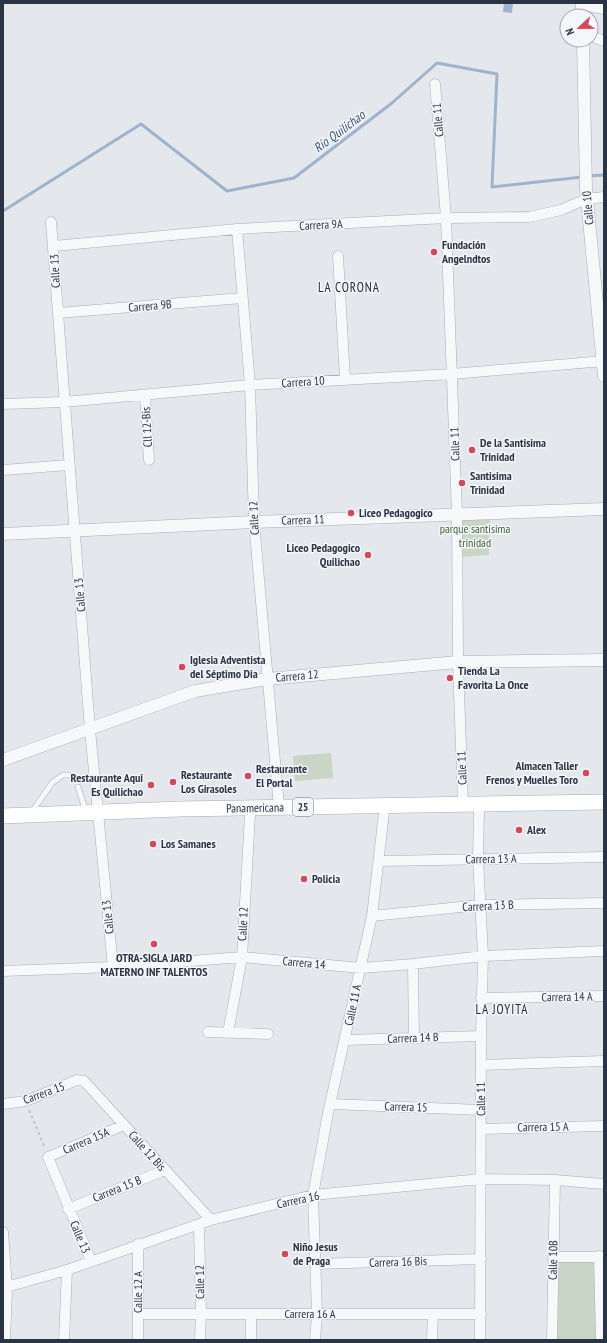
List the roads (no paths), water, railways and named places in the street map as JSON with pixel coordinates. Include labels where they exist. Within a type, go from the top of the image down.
[{"type":"main road","name":"Panamericana","points":[[3,822],[94,815],[279,807],[604,802]]},
{"type":"main road","name":"Panamericana","points":[[3,816],[384,813],[479,810],[604,809]]},
{"type":"street","name":"Calle 10","points":[[583,48],[586,194],[604,376]]},
{"type":"street","name":"Calle 11","points":[[435,84],[446,218],[457,514],[458,662],[464,804]]},
{"type":"street","name":"Carrera 9A","points":[[54,246],[236,229],[446,218],[529,217],[561,210],[586,194],[604,197]]},
{"type":"street","name":"Calle 13","points":[[51,222],[90,730],[94,815],[113,967]]},
{"type":"street","name":"Calle 12","points":[[236,229],[250,385],[254,522],[279,807]]},
{"type":"street","points":[[338,256],[345,379]]},
{"type":"street","name":"Carrera 9B","points":[[58,313],[242,298]]},
{"type":"street","name":"Carrera 10","points":[[3,404],[64,402],[250,385],[452,374],[603,361]]},
{"type":"street","name":"Cll 12-Bis","points":[[145,395],[149,460]]},
{"type":"street","points":[[3,470],[69,465]]},
{"type":"street","name":"Carrera 11","points":[[3,534],[254,522],[604,509]]},
{"type":"street","name":"Carrera 12","points":[[3,760],[195,691],[267,679],[458,662],[604,660]]},
{"type":"street","name":"Calle 11","points":[[479,810],[478,859],[483,956],[481,998],[482,1129],[480,1340]]},
{"type":"street","name":"Calle 11 A","points":[[315,1340],[317,1314],[313,1195],[328,1113],[372,916],[384,813]]},
{"type":"street","name":"Calle 12","points":[[228,1033],[242,957],[250,814]]},
{"type":"street","name":"Carrera 13 A","points":[[379,861],[604,857]]},
{"type":"street","name":"Carrera 13 B","points":[[372,916],[480,905],[604,903]]},
{"type":"street","name":"Carrera 14","points":[[3,971],[113,967],[242,957],[361,968],[483,956],[604,951]]},
{"type":"street","points":[[413,964],[414,1038]]},
{"type":"street","name":"Carrera 14 A","points":[[481,998],[604,996]]},
{"type":"street","points":[[208,1032],[268,1034]]},
{"type":"street","name":"Carrera 14 B","points":[[345,1040],[481,1036]]},
{"type":"street","points":[[481,1065],[604,1061]]},
{"type":"street","name":"Carrera 15","points":[[3,1104],[26,1101],[77,1080],[84,1081]]},
{"type":"street","name":"Calle 12 Bis","points":[[84,1081],[211,1220]]},
{"type":"street","name":"Carrera 15","points":[[331,1104],[481,1110]]},
{"type":"street","name":"Carrera 15A","points":[[48,1157],[124,1125]]},
{"type":"street","name":"Carrera 15 A","points":[[482,1129],[604,1126]]},
{"type":"street","name":"Calle 13","points":[[48,1157],[91,1262]]},
{"type":"street","name":"Carrera 15 B","points":[[68,1209],[165,1170]]},
{"type":"street","name":"Carrera 16","points":[[5,1288],[67,1270],[138,1244],[211,1220],[313,1195],[481,1179],[556,1180],[604,1184]]},
{"type":"street","name":"Calle 10B","points":[[552,1340],[556,1180]]},
{"type":"street","name":"Calle 12","points":[[199,1225],[201,1314],[200,1340]]},
{"type":"street","points":[[3,1232],[5,1340]]},
{"type":"street","name":"Calle 12 A","points":[[138,1244],[138,1340]]},
{"type":"street","points":[[553,1257],[602,1257],[601,1340]]},
{"type":"street","name":"Carrera 16 Bis","points":[[315,1264],[481,1259]]},
{"type":"street","points":[[64,1340],[67,1270]]},
{"type":"street","name":"Carrera 16 A","points":[[138,1314],[481,1314]]},
{"type":"street","points":[[251,1314],[251,1340]]},
{"type":"street","points":[[432,1340],[433,1314]]},
{"type":"lane","points":[[30,815],[52,783],[63,775],[68,775]]},
{"type":"lane","points":[[78,787],[94,815]]},
{"type":"water","points":[[504,3],[513,3],[512,13],[503,12]]},
{"type":"waterway","name":"Río Quilichao","points":[[3,211],[141,124],[227,191],[294,178],[392,103],[437,63],[497,74],[492,187],[582,177]]},
{"type":"waterway","name":"Río Quilichao","points":[[588,176],[604,175]]},
{"type":"place","name":"Fundación Angelndtos","points":[[434,252]]},
{"type":"place","name":"De la Santisima Trinidad","points":[[472,450]]},
{"type":"place","name":"Santisima Trinidad","points":[[462,483]]},
{"type":"place","name":"Liceo Pedagogico","points":[[351,513]]},
{"type":"place","name":"Liceo Pedagogico Quilichao","points":[[368,555]]},
{"type":"place","name":"Iglesia Adventista del Séptimo Dia","points":[[182,667]]},
{"type":"place","name":"Tienda La Favorita La Once","points":[[450,678]]},
{"type":"place","name":"Almacen Taller Frenos y Muelles Toro","points":[[586,773]]},
{"type":"place","name":"Restaurante El Portal","points":[[248,776]]},
{"type":"place","name":"Restaurante Los Girasoles","points":[[173,782]]},
{"type":"place","name":"Restaurante Aqui Es Quilichao","points":[[151,785]]},
{"type":"place","name":"Alex","points":[[519,830]]},
{"type":"place","name":"Los Samanes","points":[[153,844]]},
{"type":"place","name":"Policia","points":[[304,879]]},
{"type":"place","name":"OTRA-SIGLA JARD MATERNO INF TALENTOS","points":[[154,944]]},
{"type":"place","name":"Niño Jesus de Praga","points":[[285,1254]]},
{"type":"district","name":"LA CORONA","points":[[349,287]]},
{"type":"district","name":"LA JOYITA","points":[[502,1009]]},
{"type":"park label","name":"parque santisima trinidad","points":[[475,536]]}]
